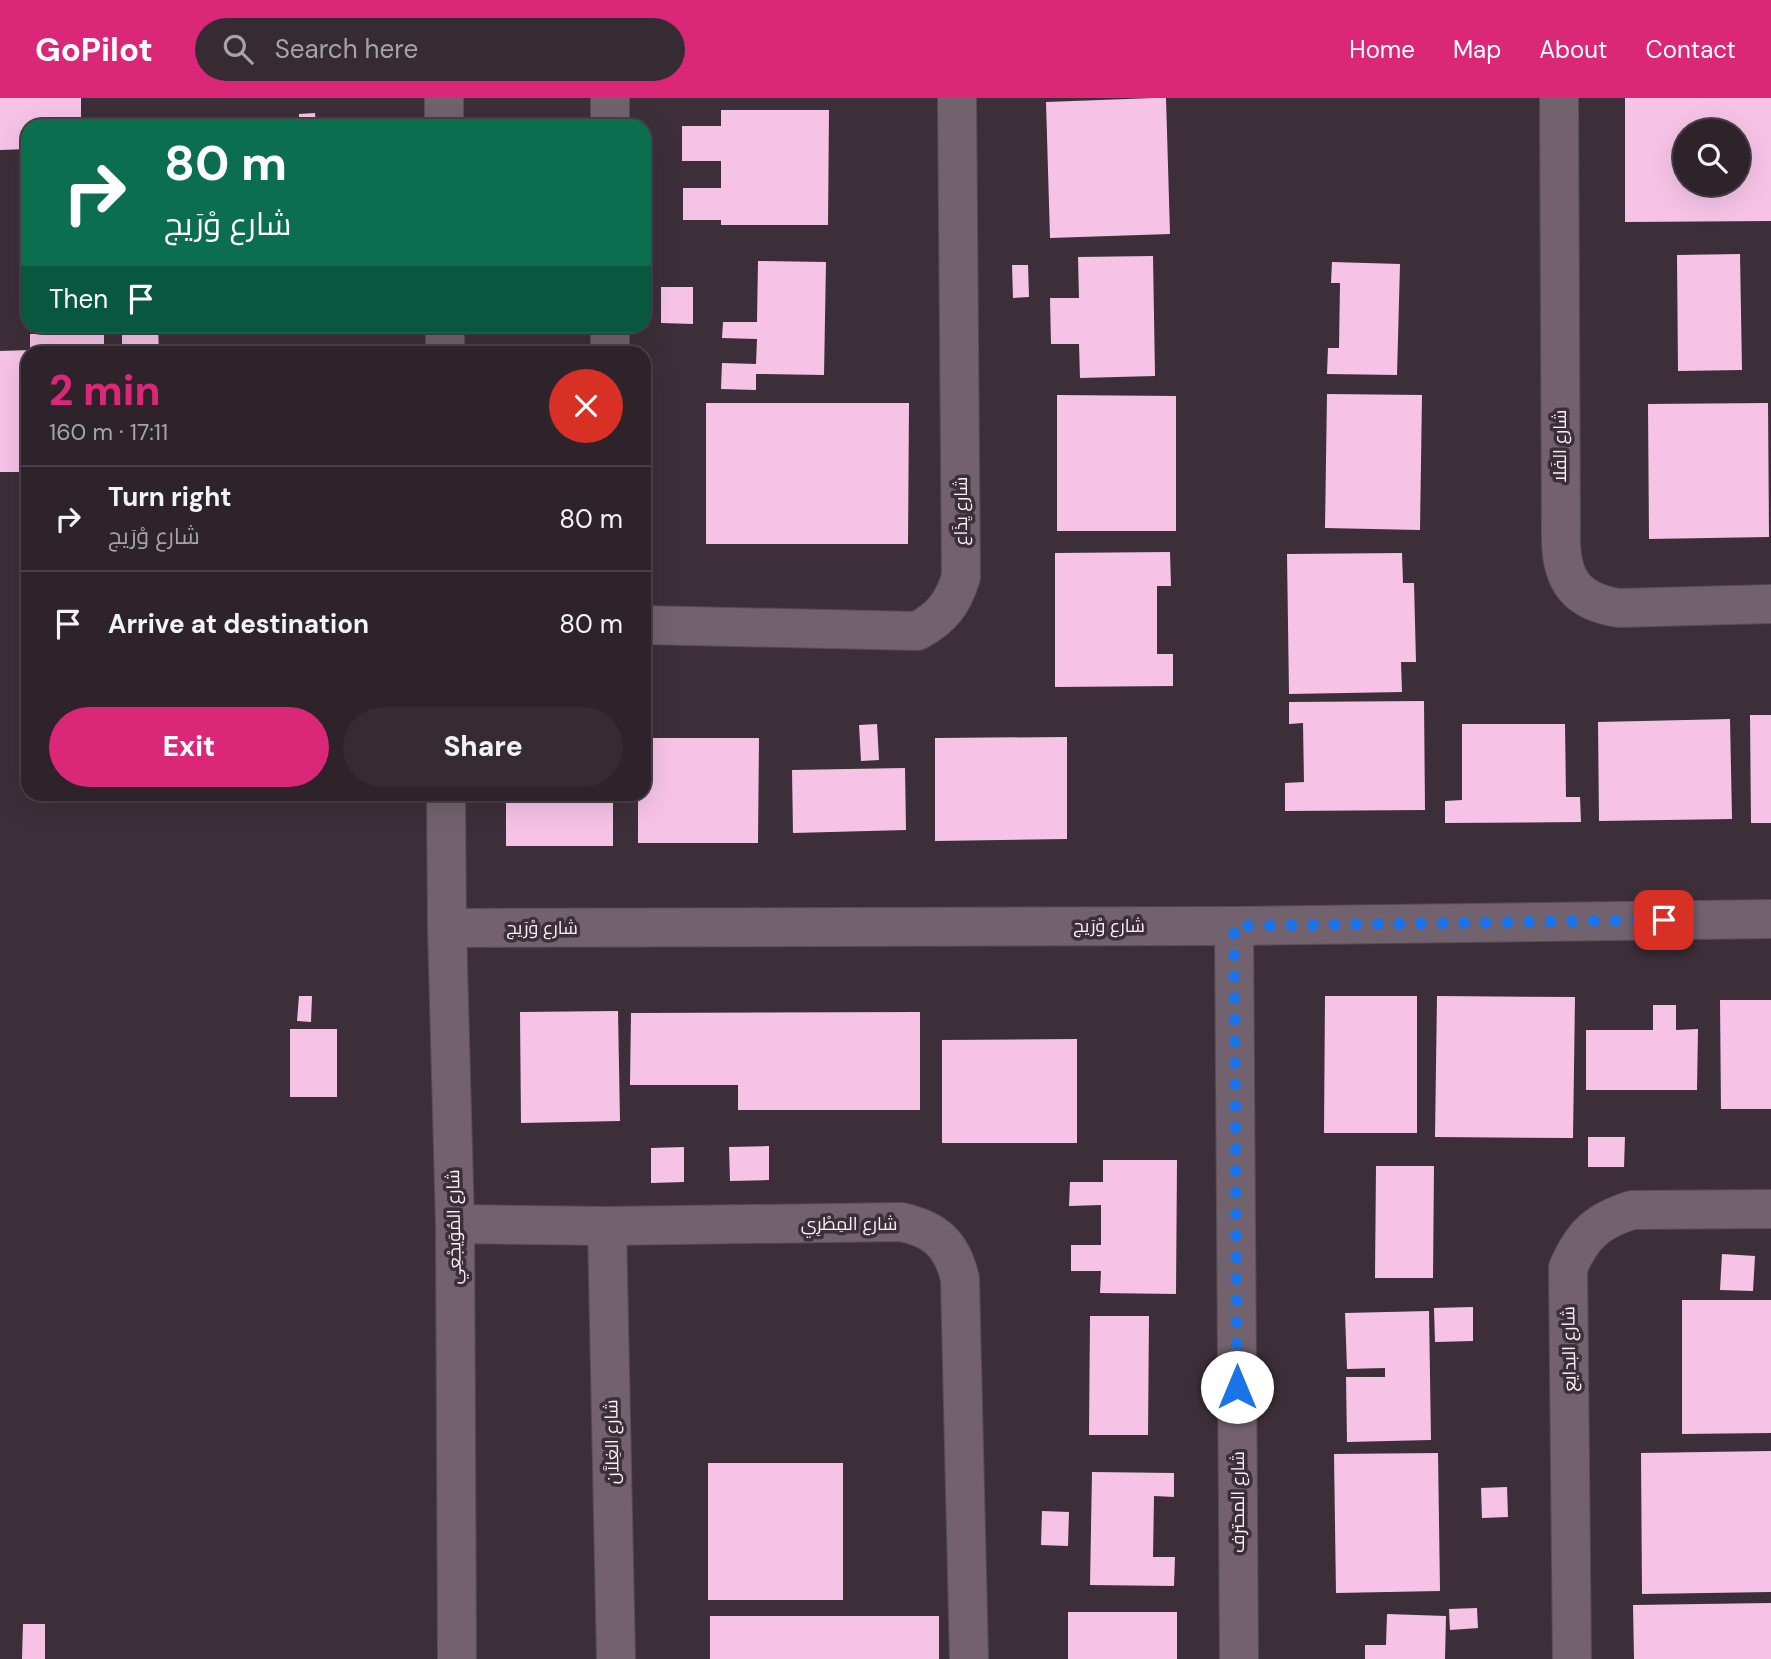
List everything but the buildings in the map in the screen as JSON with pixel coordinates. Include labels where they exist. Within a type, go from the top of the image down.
[{"type":"street","points":[[444,98],[444,119]]},
{"type":"street","points":[[610,98],[610,119]]},
{"type":"street","name":"شارع يِذَاع","points":[[651,625],[917,631],[934,623],[947,610],[956,595],[961,577],[957,98]]},
{"type":"street","name":"شارع الفَلا","points":[[1559,98],[1561,562],[1569,580],[1581,595],[1599,605],[1619,608],[1771,604]]},
{"type":"street","name":"شارع المُوَيجْعِي","points":[[446,801],[455,1224],[457,1659]]},
{"type":"street","name":"شارع وْرَيج","points":[[447,928],[1234,926],[1771,919]]},
{"type":"street","name":"شارع المحترف","points":[[1234,926],[1239,1659]]},
{"type":"street","name":"شارع البدايع","points":[[1572,1659],[1568,1268],[1577,1248],[1592,1230],[1611,1217],[1632,1210],[1771,1209]]},
{"type":"street","name":"شارع المِطْرِي","points":[[455,1224],[607,1226],[901,1222],[919,1226],[934,1234],[956,1261],[960,1279],[969,1659]]},
{"type":"street","name":"شارع الغِلاَّن","points":[[607,1226],[616,1659]]},
{"type":"route","points":[[1237,1387],[1234,926],[1664,920]]}]
